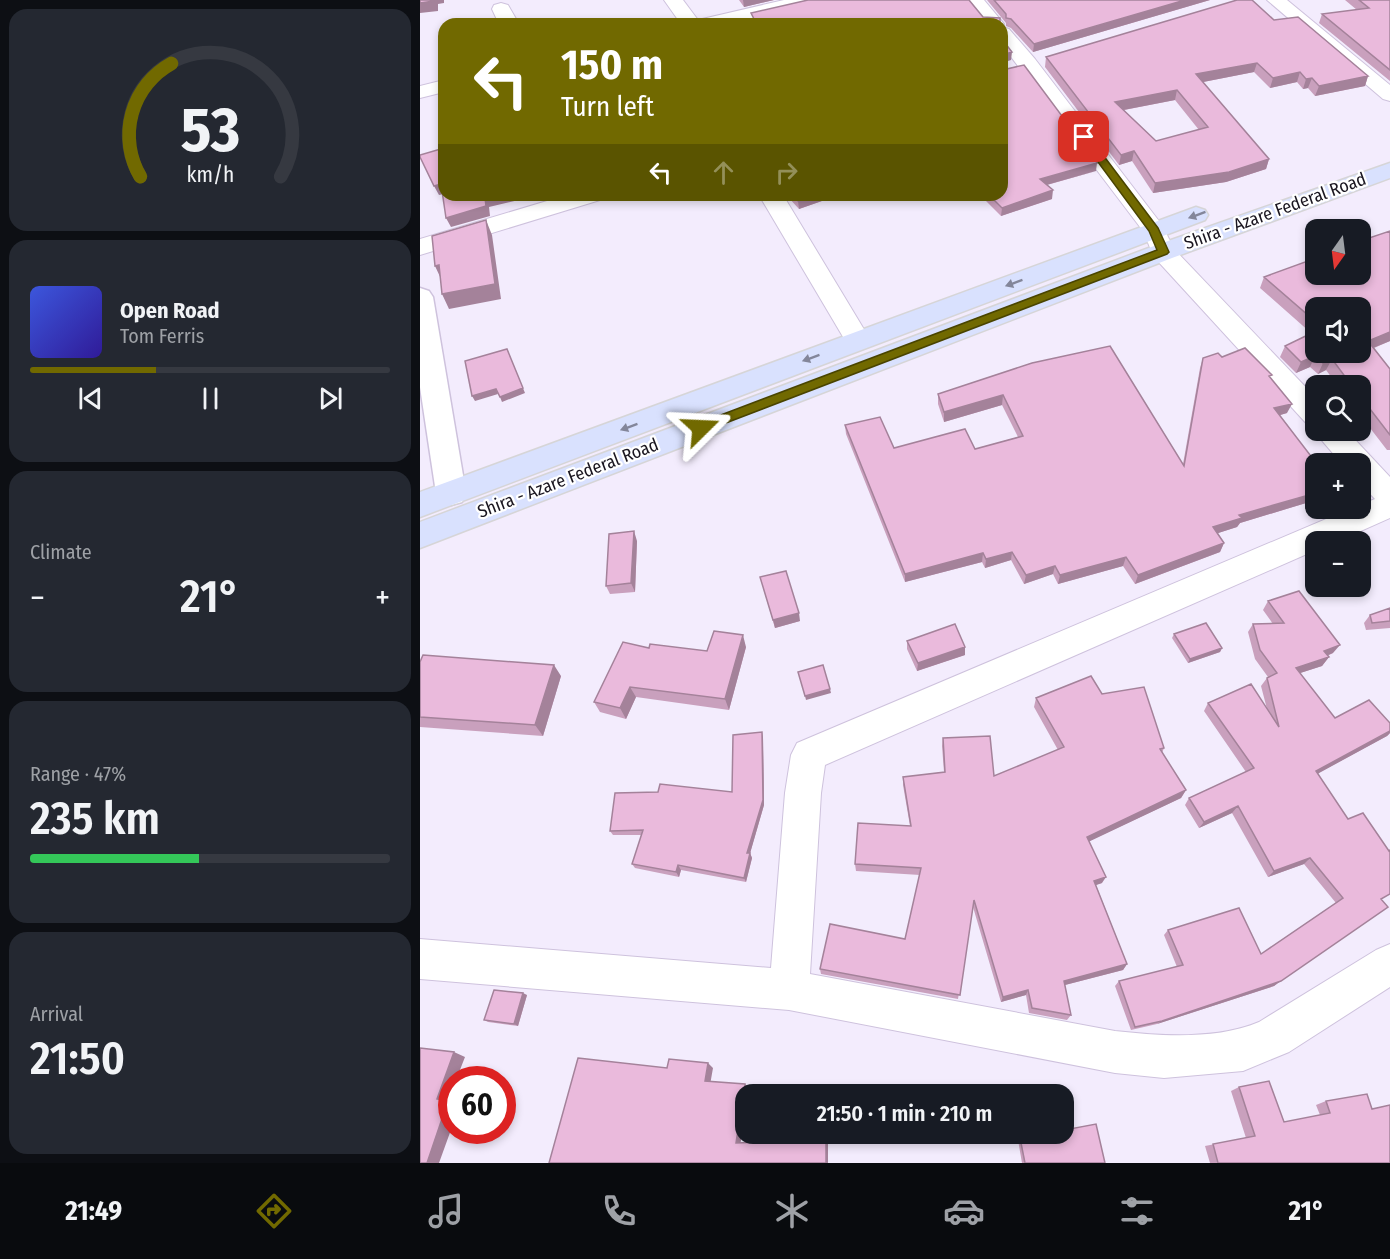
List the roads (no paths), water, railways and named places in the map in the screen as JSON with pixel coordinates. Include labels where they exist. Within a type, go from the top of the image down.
[{"type":"main road","name":"Shira - Azare Federal Road","points":[[420,535],[1159,241],[1390,146]]},
{"type":"main road","name":"Shira - Azare Federal Road","points":[[420,505],[858,341],[1159,241],[1390,170]]},
{"type":"street","points":[[673,0],[686,18]]},
{"type":"street","points":[[730,18],[809,0]]},
{"type":"street","points":[[974,0],[989,18]]},
{"type":"street","points":[[1276,0],[1390,95]]},
{"type":"street","points":[[1008,45],[1019,66],[1159,241],[1305,404]]},
{"type":"street","points":[[1019,66],[1050,56]]},
{"type":"street","points":[[420,92],[438,88]]},
{"type":"street","points":[[420,247],[572,201]]},
{"type":"street","points":[[775,201],[858,341]]},
{"type":"street","points":[[420,297],[451,493]]},
{"type":"street","points":[[1339,441],[1350,453]]},
{"type":"street","points":[[1371,476],[1390,496]]},
{"type":"street","points":[[789,990],[802,793],[809,755],[1390,505]]},
{"type":"street","points":[[420,959],[789,990],[1115,1052],[1164,1057],[1243,1050],[1274,1037],[1390,964]]}]
